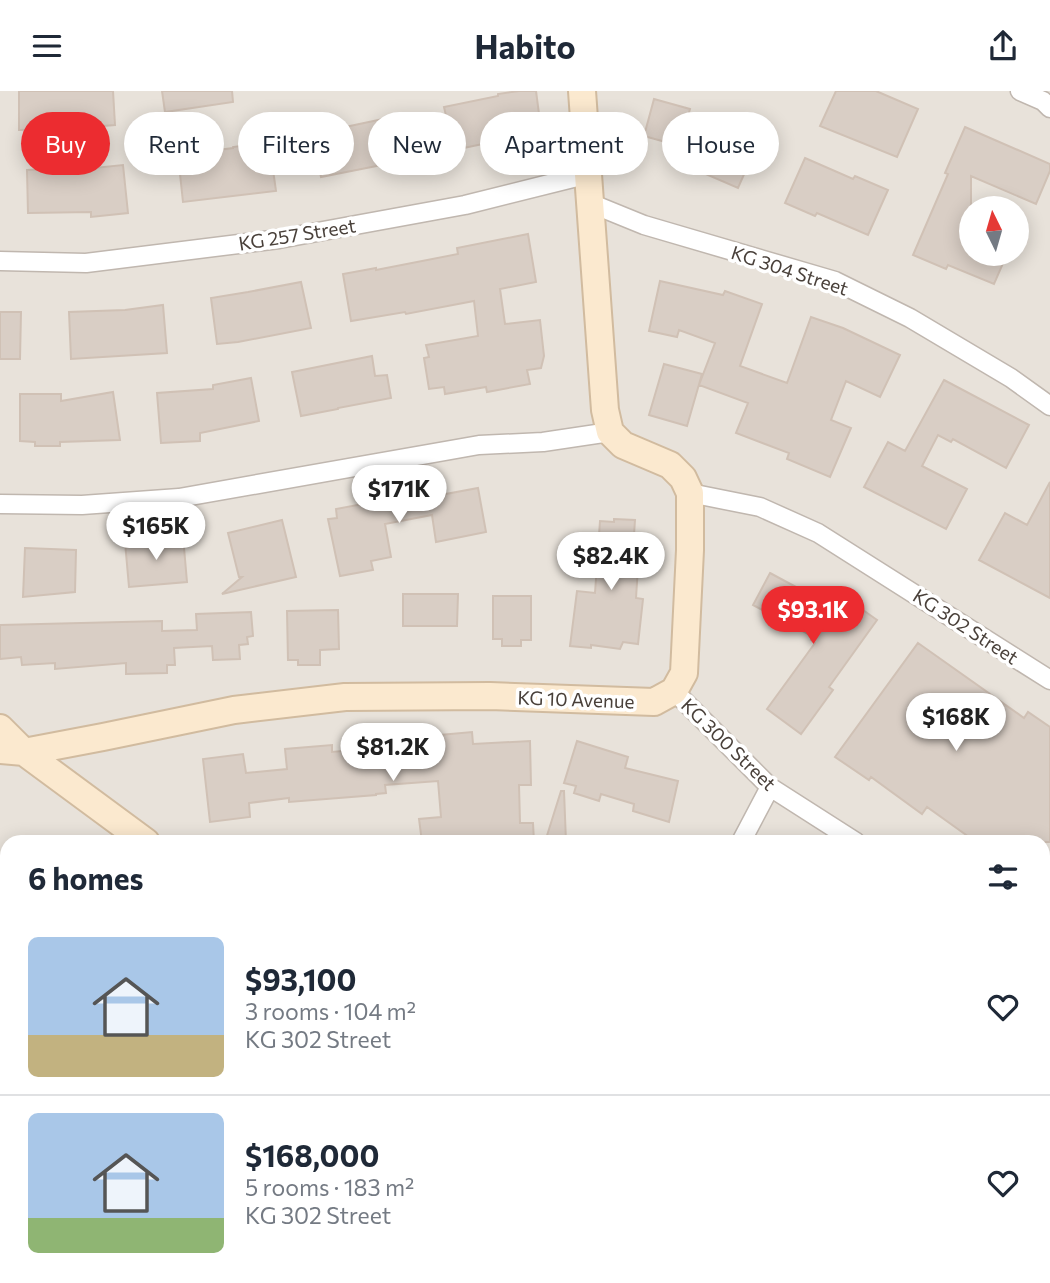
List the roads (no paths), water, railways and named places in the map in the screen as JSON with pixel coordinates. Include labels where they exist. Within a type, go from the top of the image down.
[{"type":"street","points":[[582,91],[584,112]]},
{"type":"street","points":[[1020,91],[1048,100]]},
{"type":"street","name":"KG 257 Street","points":[[0,261],[86,263],[279,239],[465,205],[585,175]]},
{"type":"street","points":[[589,175],[606,410],[610,432],[623,445],[670,465],[683,478],[690,493],[684,673],[674,691]]},
{"type":"street","name":"KG 304 Street","points":[[590,203],[644,225],[835,281],[911,318],[1011,378],[1050,406]]},
{"type":"street","points":[[0,504],[82,505],[179,498],[479,445],[543,442],[610,432]]},
{"type":"street","name":"KG 302 Street","points":[[690,493],[760,507],[818,533],[1050,680]]},
{"type":"street","name":"KG 10 Avenue","points":[[12,751],[103,737],[234,710],[345,697],[491,696],[654,702],[674,691]]},
{"type":"street","name":"KG 300 Street","points":[[674,691],[770,787],[845,835]]},
{"type":"street","points":[[0,728],[12,751],[136,835]]},
{"type":"street","points":[[745,835],[770,787]]}]
